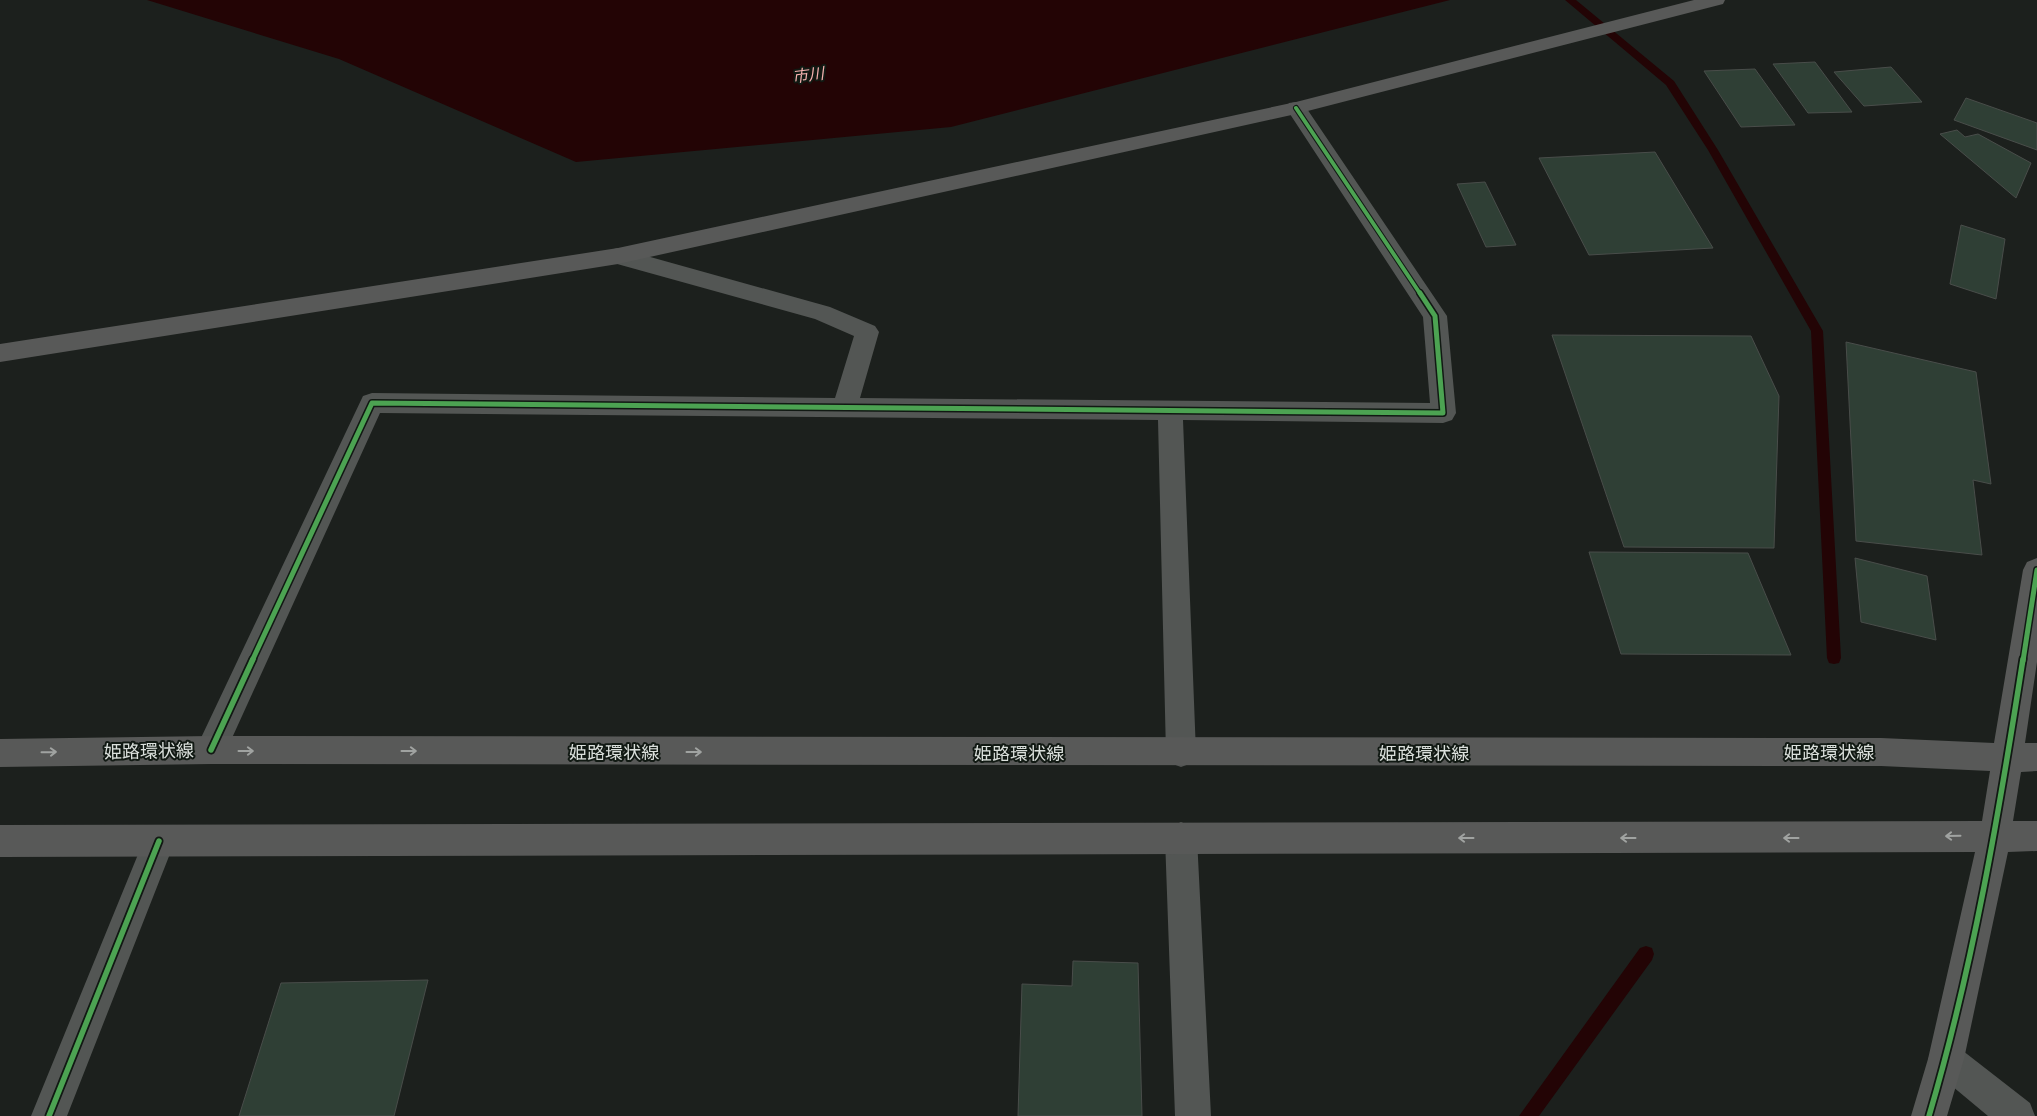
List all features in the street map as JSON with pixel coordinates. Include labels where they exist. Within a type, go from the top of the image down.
[{"type":"main road","points":[[0,353],[618,256],[1296,108],[1716,0]]},
{"type":"main road","points":[[1930,1116],[1946,1059],[1995,836],[2022,757],[2037,570]]},
{"type":"main road","name":"姫路環状線","points":[[0,753],[211,750],[1181,753],[1881,752],[2022,757]]},
{"type":"main road","points":[[0,841],[1864,838],[2037,836]]},
{"type":"street","points":[[211,750],[372,403],[844,409],[1443,413],[1435,316],[1296,108]]},
{"type":"street","points":[[618,256],[822,313],[867,332],[844,409]]},
{"type":"street","points":[[1170,410],[1181,753]]},
{"type":"street","points":[[1181,838],[1193,1116]]},
{"type":"street","points":[[49,1116],[160,842]]},
{"type":"street","points":[[1946,1059],[2017,1116]]},
{"type":"water","name":"市川","points":[[147,0],[1450,0],[951,127],[576,162],[339,59]]},
{"type":"building","points":[[1815,62],[1852,112],[1808,113],[1773,64]]},
{"type":"building","points":[[1891,67],[1922,102],[1864,106],[1834,72]]},
{"type":"building","points":[[1755,69],[1795,125],[1741,127],[1704,71]]},
{"type":"building","points":[[1966,98],[2037,123],[2037,150],[1954,120]]},
{"type":"building","points":[[1957,130],[1965,137],[1978,134],[2031,163],[2016,198],[1940,134]]},
{"type":"building","points":[[1655,152],[1713,248],[1589,255],[1539,158]]},
{"type":"building","points":[[1485,182],[1516,245],[1486,247],[1457,184]]},
{"type":"building","points":[[1961,225],[2005,239],[1996,299],[1950,284]]},
{"type":"building","points":[[1552,335],[1751,336],[1779,396],[1774,548],[1624,547]]},
{"type":"building","points":[[1846,342],[1976,372],[1991,484],[1973,480],[1982,555],[1856,541]]},
{"type":"building","points":[[1589,552],[1748,553],[1791,655],[1621,654]]},
{"type":"building","points":[[1855,558],[1927,576],[1936,640],[1861,622]]},
{"type":"building","points":[[1073,961],[1138,963],[1142,1116],[1018,1116],[1022,984],[1072,986]]},
{"type":"building","points":[[428,980],[394,1116],[239,1116],[281,983]]},
{"type":"waterway","points":[[1570,0],[1670,83],[1713,150],[1817,331],[1834,658]]},
{"type":"waterway","points":[[1528,1116],[1646,954]]},
{"type":"cycle path","points":[[211,750],[372,403],[1443,413],[1435,316],[1296,108]]},
{"type":"cycle path","points":[[1929,1116],[1946,1059],[1995,836],[2037,570]]},
{"type":"cycle path","points":[[49,1116],[159,841]]}]
